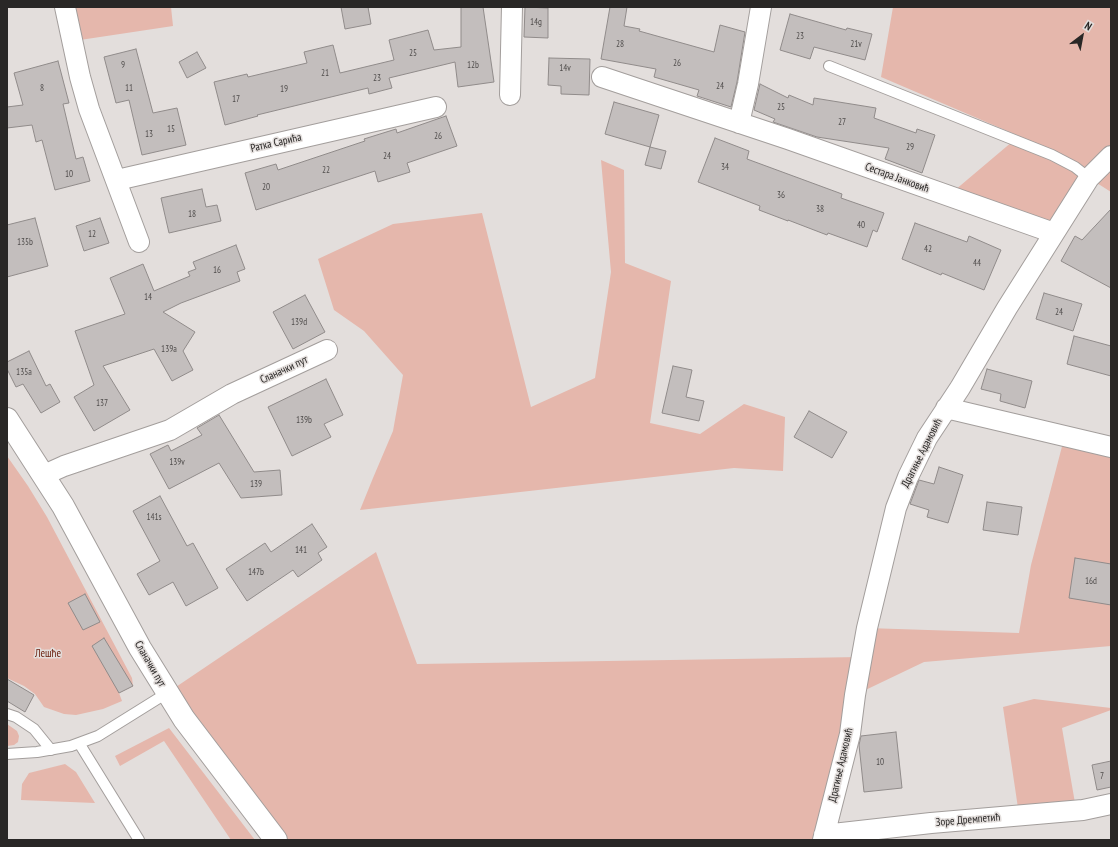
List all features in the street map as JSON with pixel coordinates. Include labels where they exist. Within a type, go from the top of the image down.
[{"type":"street","points":[[64,7],[76,62],[89,109],[97,133],[117,180],[139,242]]},
{"type":"street","points":[[510,95],[512,7]]},
{"type":"street","points":[[739,124],[748,84],[761,7]]},
{"type":"street","name":"Сестара Јанковић","points":[[602,77],[795,142],[1054,233]]},
{"type":"street","name":"Ратка Сарића","points":[[117,180],[436,107]]},
{"type":"street","name":"Драгиње Адамовић","points":[[824,837],[850,734],[861,657],[896,508],[915,462],[927,438],[960,388],[1006,308],[1089,178],[1111,156]]},
{"type":"street","name":"Сланачки пут","points":[[44,475],[64,466],[170,430],[232,394],[327,350]]},
{"type":"street","points":[[946,408],[1111,447]]},
{"type":"street","name":"Сланачки пут","points":[[7,419],[63,506],[140,648],[167,693],[184,719],[276,840]]},
{"type":"street","name":"Зоре Дремпетић","points":[[824,837],[931,823],[1082,810],[1111,804]]},
{"type":"lane","points":[[829,66],[1052,155],[1075,167],[1089,178]]},
{"type":"lane","points":[[7,754],[51,750],[79,743],[98,736],[167,693]]},
{"type":"lane","points":[[7,714],[16,717],[34,730],[51,750]]},
{"type":"lane","points":[[79,743],[139,840]]},
{"type":"green space","points":[[73,7],[171,7],[173,26],[80,40]]},
{"type":"green space","points":[[893,7],[1111,7],[1111,192],[1089,178],[1054,233],[948,196],[1019,136],[881,77]]},
{"type":"green space","points":[[601,160],[624,170],[625,263],[671,281],[650,423],[700,434],[744,404],[785,417],[783,471],[734,468],[360,510],[393,431],[403,375],[364,331],[334,310],[318,259],[393,224],[482,213],[531,407],[595,378],[611,272]]},
{"type":"green space","points":[[1065,435],[1111,447],[1111,646],[924,662],[855,695],[823,840],[276,840],[167,693],[376,552],[417,664],[861,657],[867,628],[1019,633],[1031,565]]},
{"type":"green space","name":"Лешће","points":[[7,456],[47,517],[132,678],[133,686],[119,693],[122,701],[103,709],[76,715],[64,714],[44,707],[35,694],[24,686],[7,678]]},
{"type":"green space","points":[[1034,699],[1111,708],[1111,710],[1062,728],[1075,803],[1018,808],[1003,707]]},
{"type":"green space","points":[[7,724],[17,731],[19,736],[18,742],[14,745],[7,746]]},
{"type":"green space","points":[[169,728],[255,840],[231,840],[164,741],[120,766],[115,756]]},
{"type":"green space","points":[[65,764],[76,772],[95,803],[21,800],[22,784],[29,773]]},
{"type":"building","points":[[341,7],[368,7],[371,24],[345,29]]},
{"type":"building","points":[[461,7],[483,7],[494,82],[458,87],[455,62],[389,78],[392,88],[369,94],[368,88],[257,115],[258,116],[225,125],[214,82],[247,74],[248,77],[307,63],[304,52],[333,45],[340,73],[394,60],[389,40],[428,30],[434,50],[461,47]]},
{"type":"building","points":[[525,7],[548,8],[548,38],[524,37]]},
{"type":"building","points":[[610,7],[627,7],[624,26],[640,29],[639,31],[714,52],[720,25],[745,32],[737,82],[731,107],[697,96],[699,90],[654,77],[656,69],[601,59]]},
{"type":"building","points":[[790,14],[846,30],[847,28],[872,34],[865,60],[814,47],[810,59],[780,50]]},
{"type":"building","points":[[136,49],[153,113],[177,108],[186,145],[142,155],[129,100],[116,103],[104,57]]},
{"type":"building","points":[[197,52],[206,68],[187,78],[179,62]]},
{"type":"building","points":[[549,58],[590,59],[589,95],[561,94],[561,86],[548,85]]},
{"type":"building","points":[[58,61],[69,103],[63,104],[76,159],[83,157],[90,181],[55,190],[42,140],[36,142],[32,125],[7,128],[7,107],[23,105],[14,73]]},
{"type":"building","points":[[760,84],[788,98],[789,95],[813,105],[814,98],[876,108],[874,118],[916,133],[917,129],[935,135],[922,173],[885,159],[889,148],[817,137],[773,122],[775,119],[754,110]]},
{"type":"building","points":[[614,102],[659,115],[650,147],[605,134]]},
{"type":"building","points":[[446,116],[457,146],[407,163],[410,172],[378,182],[375,171],[256,210],[245,173],[276,164],[278,170],[365,141],[364,139],[396,129],[397,133]]},
{"type":"building","points":[[715,138],[749,151],[747,159],[842,194],[841,198],[884,213],[877,232],[873,230],[867,247],[828,233],[827,235],[759,210],[760,206],[698,182]]},
{"type":"building","points":[[650,147],[666,151],[661,169],[645,165]]},
{"type":"building","points":[[202,189],[206,207],[217,205],[221,221],[169,233],[161,198]]},
{"type":"building","points":[[1111,209],[1111,288],[1061,261],[1075,236],[1082,240]]},
{"type":"building","points":[[35,218],[48,266],[7,277],[7,225]]},
{"type":"building","points":[[100,218],[109,243],[84,251],[76,226]]},
{"type":"building","points":[[915,223],[967,242],[969,236],[1001,250],[984,290],[902,259]]},
{"type":"building","points":[[236,245],[245,269],[237,272],[240,281],[181,303],[163,312],[195,332],[183,351],[193,370],[172,381],[154,349],[103,366],[130,410],[94,431],[74,397],[94,385],[75,331],[125,314],[110,278],[143,264],[154,291],[190,276],[188,272],[196,269],[193,262]]},
{"type":"building","points":[[1044,293],[1082,304],[1073,331],[1036,319]]},
{"type":"building","points":[[305,295],[325,332],[293,349],[273,312]]},
{"type":"building","points":[[1074,336],[1111,346],[1111,376],[1067,364]]},
{"type":"building","points":[[29,351],[46,386],[50,384],[60,402],[41,413],[23,384],[16,387],[7,369],[7,362]]},
{"type":"building","points":[[673,366],[692,370],[686,397],[704,401],[699,421],[662,413]]},
{"type":"building","points":[[987,369],[1032,381],[1025,408],[1000,401],[1001,394],[981,389]]},
{"type":"building","points":[[326,379],[343,415],[324,424],[331,437],[292,456],[268,407]]},
{"type":"building","points":[[809,411],[847,432],[832,458],[794,437]]},
{"type":"building","points":[[219,415],[254,472],[280,470],[282,495],[241,498],[219,463],[169,489],[150,454],[168,445],[171,451],[202,435],[197,428]]},
{"type":"building","points":[[939,467],[963,475],[948,523],[927,517],[929,510],[910,504],[919,480],[934,484]]},
{"type":"building","points":[[160,496],[187,546],[193,543],[218,588],[186,606],[173,582],[149,595],[137,574],[160,561],[133,511]]},
{"type":"building","points":[[987,502],[1022,507],[1018,535],[983,530]]},
{"type":"building","points":[[312,524],[327,547],[318,553],[322,560],[298,577],[293,570],[247,601],[226,569],[265,543],[271,552]]},
{"type":"building","points":[[1075,558],[1111,564],[1111,605],[1069,598]]},
{"type":"building","points":[[85,594],[100,622],[83,630],[68,603]]},
{"type":"building","points":[[104,638],[133,686],[119,693],[92,646]]},
{"type":"building","points":[[7,679],[34,695],[25,712],[7,701]]},
{"type":"building","points":[[896,732],[902,788],[864,792],[859,745],[861,736]]},
{"type":"building","points":[[1111,761],[1111,787],[1097,790],[1092,765]]}]
